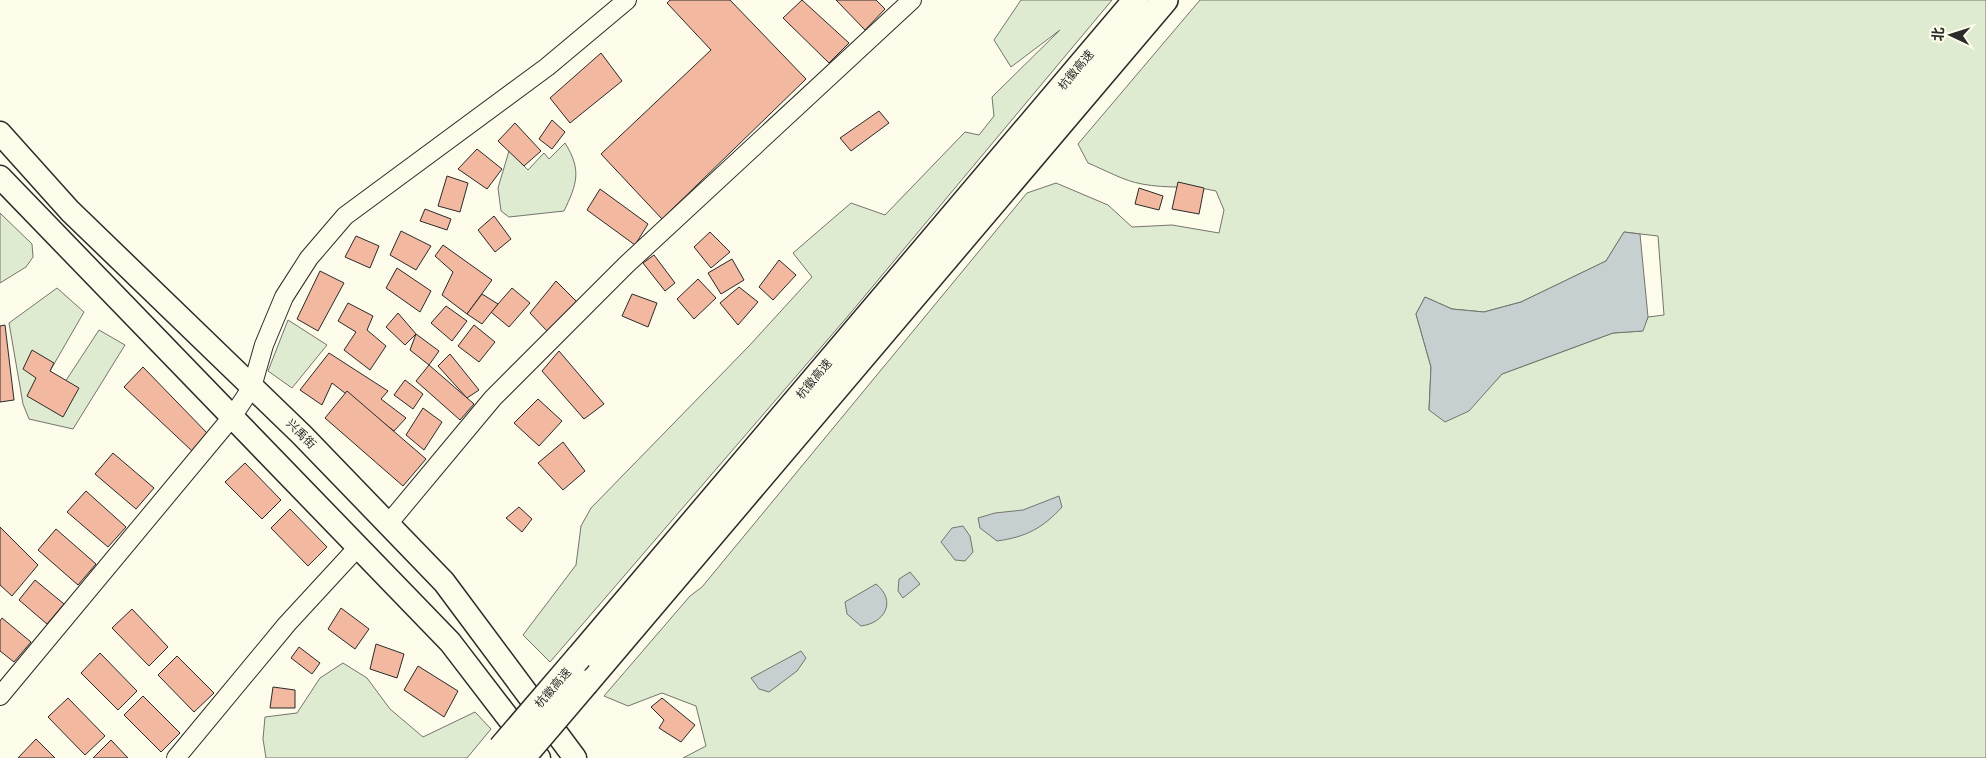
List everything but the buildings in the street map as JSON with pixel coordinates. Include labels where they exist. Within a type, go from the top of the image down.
[{"type":"highway","name":"杭徽高速","points":[[505,755],[579,657],[1136,0]]},
{"type":"highway","name":"杭徽高速","points":[[505,755],[586,682],[1165,0]]},
{"type":"main road","name":"兴禹街","points":[[0,134],[70,211],[302,435],[444,582],[575,758]]},
{"type":"main road","points":[[0,177],[450,642],[539,758]]},
{"type":"street","points":[[0,696],[232,417],[252,387],[264,345],[284,297],[310,258],[345,216],[547,67],[627,0]]},
{"type":"street","points":[[388,524],[476,417],[521,369],[626,265],[912,0]]},
{"type":"street","points":[[176,758],[287,624],[358,547]]},
{"type":"green space","points":[[1021,0],[1112,0],[848,316],[550,662],[523,635],[576,565],[581,526],[591,508],[749,346],[812,277],[793,253],[851,203],[885,215],[965,132],[979,135],[994,116],[992,97],[1060,30],[1011,67],[994,40]]},
{"type":"green space","points":[[1200,0],[1986,0],[1986,758],[683,758],[706,746],[696,706],[662,693],[628,706],[604,696],[690,596],[702,587],[1027,193],[1056,183],[1108,205],[1132,227],[1172,225],[1219,233],[1224,210],[1216,191],[1135,183],[1088,163],[1078,144]],"holes":[[[1624,232],[1658,236],[1664,315],[1648,317],[1642,331],[1613,333],[1502,374],[1469,409],[1429,410],[1431,367],[1416,314],[1425,297],[1452,309],[1484,312],[1521,302],[1606,261]]]},
{"type":"green space","points":[[565,143],[574,161],[576,177],[575,185],[564,211],[509,217],[501,211],[498,188],[509,151],[528,170],[544,153],[549,159]]},
{"type":"green space","points":[[0,213],[32,244],[33,257],[26,267],[0,283]]},
{"type":"green space","points":[[57,288],[84,312],[50,371],[65,382],[99,330],[125,345],[73,429],[29,419],[23,404],[9,323]]},
{"type":"green space","points":[[288,320],[327,345],[292,388],[268,371]]},
{"type":"green space","points":[[343,663],[367,678],[390,709],[423,737],[475,712],[491,729],[467,758],[266,758],[263,739],[265,717],[297,713],[320,678]]},
{"type":"shaded area","points":[[1624,232],[1640,234],[1648,317],[1643,331],[1613,333],[1502,374],[1469,411],[1445,422],[1429,410],[1431,367],[1416,314],[1425,297],[1452,309],[1484,312],[1521,302],[1606,261]]},
{"type":"shaded area","points":[[1059,496],[1062,507],[1048,521],[1025,534],[997,541],[980,528],[978,518],[995,513],[1023,510]]},
{"type":"shaded area","points":[[963,526],[970,536],[973,552],[965,561],[955,560],[941,542],[952,528]]},
{"type":"shaded area","points":[[910,572],[920,584],[903,598],[898,591],[899,579]]},
{"type":"shaded area","points":[[876,584],[886,597],[887,604],[885,610],[876,621],[861,626],[847,614],[845,602]]},
{"type":"shaded area","points":[[801,651],[806,658],[797,671],[769,692],[759,689],[751,678]]}]
